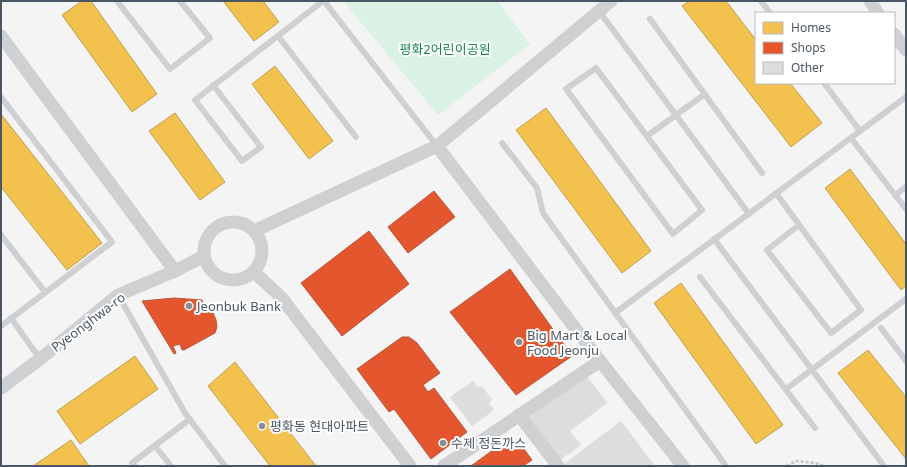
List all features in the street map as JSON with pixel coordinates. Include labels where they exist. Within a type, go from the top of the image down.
[{"type":"street","points":[[254,231],[437,146],[610,1]]},
{"type":"street","points":[[870,1],[877,12]]},
{"type":"street","points":[[895,35],[906,50]]},
{"type":"street","points":[[1,36],[175,271]]},
{"type":"street","points":[[437,146],[600,361],[682,466]]},
{"type":"street","points":[[231,222],[244,224],[254,231],[260,241],[262,252],[260,262],[254,272],[245,278],[235,280],[224,279],[215,274],[208,267],[204,256],[204,244],[210,233],[220,225],[231,222]]},
{"type":"street","name":"Pyeonghwa-ro","points":[[1,388],[40,359],[118,295],[175,271],[204,256]]},
{"type":"street","points":[[254,272],[281,297],[410,466]]},
{"type":"street","points":[[444,466],[600,361]]},
{"type":"street","points":[[519,415],[558,466]]},
{"type":"lane","points":[[117,1],[170,69],[210,38],[180,1]]},
{"type":"lane","points":[[213,85],[260,147],[242,161],[195,100],[213,85],[324,1],[437,146]]},
{"type":"lane","points":[[761,1],[769,12]]},
{"type":"lane","points":[[599,11],[748,214]]},
{"type":"lane","points":[[650,19],[762,173]]},
{"type":"lane","points":[[278,36],[356,137]]},
{"type":"lane","points":[[596,68],[647,136],[702,210],[673,234],[566,89],[596,68]]},
{"type":"lane","points":[[825,84],[860,131]]},
{"type":"lane","points":[[647,136],[705,94]]},
{"type":"lane","points":[[1,97],[112,242],[11,318],[2,323]]},
{"type":"lane","points":[[615,313],[906,97]]},
{"type":"lane","points":[[851,138],[906,209]]},
{"type":"lane","points":[[502,143],[537,188],[543,213],[726,466]]},
{"type":"lane","points":[[895,195],[906,187]]},
{"type":"lane","points":[[776,193],[861,310],[831,333],[767,250],[799,225]]},
{"type":"lane","points":[[1,235],[45,292]]},
{"type":"lane","points":[[714,239],[884,466]]},
{"type":"lane","points":[[700,277],[815,428]]},
{"type":"lane","points":[[118,295],[185,413],[225,466]]},
{"type":"lane","points":[[786,389],[906,299]]},
{"type":"lane","points":[[11,318],[40,359]]},
{"type":"lane","points":[[882,328],[906,361]]},
{"type":"lane","points":[[135,466],[132,463],[190,419]]},
{"type":"lane","points":[[155,446],[172,466]]},
{"type":"path","points":[[787,466],[796,461],[815,463],[824,466]]},
{"type":"green space","name":"평화2어린이공원","points":[[343,1],[497,1],[530,44],[438,115]]},
{"type":"building: Homes","points":[[82,1],[91,1],[157,94],[132,112],[62,15]]},
{"type":"building: Homes","points":[[223,1],[263,1],[279,22],[254,41]]},
{"type":"building: Homes","points":[[689,1],[726,1],[755,39],[755,84],[791,84],[822,123],[791,147],[682,6]]},
{"type":"building: Homes","points":[[275,66],[333,141],[309,159],[252,84]]},
{"type":"building: Homes","points":[[546,108],[651,251],[622,273],[516,130]]},
{"type":"building: Homes","points":[[175,113],[225,182],[200,200],[149,131]]},
{"type":"building: Homes","points":[[1,114],[102,243],[67,270],[1,187]]},
{"type":"building: Homes","points":[[850,169],[906,244],[906,286],[901,290],[825,188]]},
{"type":"building: Homes","points":[[681,283],[783,425],[756,444],[654,303]]},
{"type":"building: Homes","points":[[868,350],[906,397],[906,459],[838,373]]},
{"type":"building: Homes","points":[[135,356],[158,389],[80,444],[57,411]]},
{"type":"building: Homes","name":"평화동 현대아파트","points":[[235,362],[316,466],[270,466],[208,386]]},
{"type":"building: Homes","points":[[71,440],[89,466],[33,466]]},
{"type":"building: Shops","points":[[434,191],[455,217],[408,253],[388,227]]},
{"type":"building: Shops","points":[[369,231],[409,284],[342,336],[301,283]]},
{"type":"building: Shops","points":[[510,269],[572,356],[516,395],[450,312]]},
{"type":"building: Shops","points":[[174,298],[202,300],[205,311],[211,308],[217,327],[215,333],[184,350],[182,350],[180,344],[173,346],[176,353],[174,354],[142,301]]},
{"type":"building: Shops","points":[[402,337],[409,337],[417,343],[440,373],[423,385],[428,392],[434,388],[467,432],[431,459],[394,409],[389,412],[357,369]]},
{"type":"building: Shops","points":[[513,441],[521,445],[532,460],[523,466],[471,466],[504,442]]},
{"type":"building: Other","points":[[586,375],[607,403],[570,431],[581,445],[560,460],[529,417]]},
{"type":"building: Other","points":[[473,381],[478,388],[482,386],[492,400],[489,403],[494,410],[472,426],[450,397]]},
{"type":"building: Other","points":[[621,421],[654,465],[653,466],[566,466],[564,464]]},
{"type":"place","name":"Jeonbuk Bank","points":[[189,306]]},
{"type":"place","name":"Big Mart & Local Food Jeonju","points":[[519,342]]},
{"type":"place","name":"평화동 현대아파트","points":[[262,426]]},
{"type":"place","name":"수제 정돈까스","points":[[443,443]]}]
